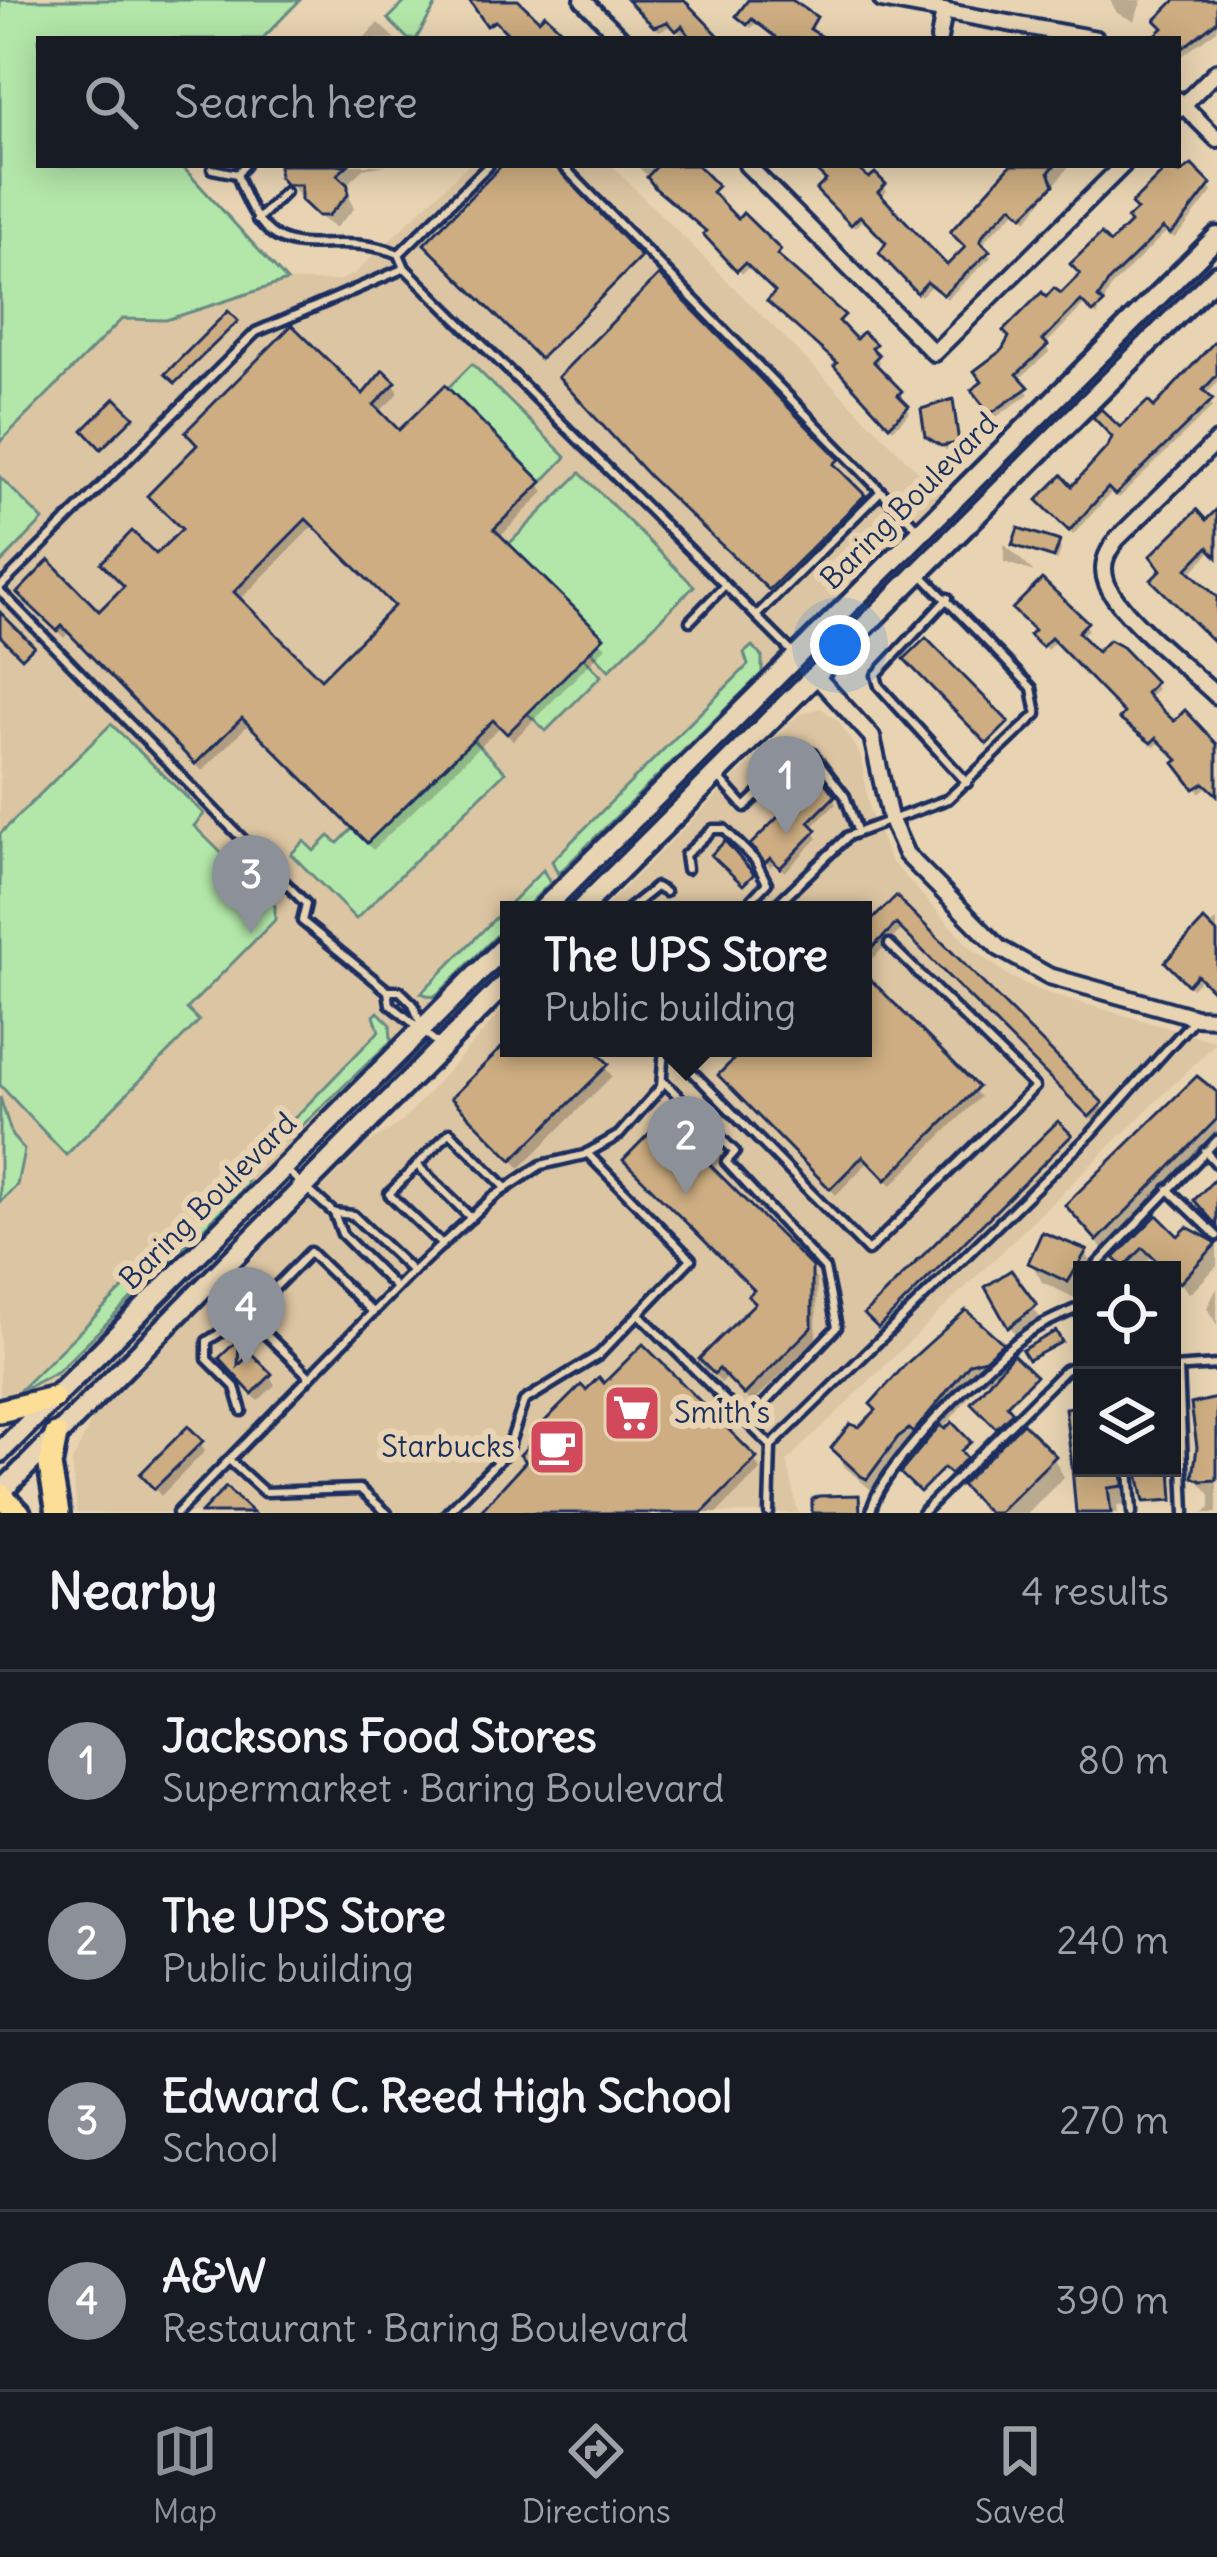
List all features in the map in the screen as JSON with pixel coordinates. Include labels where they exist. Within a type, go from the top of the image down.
[{"type":"main road","name":"Baring Boulevard","points":[[551,901],[1217,237]]},
{"type":"main road","name":"Baring Boulevard","points":[[589,901],[1217,275]]},
{"type":"main road","points":[[796,656],[815,675]]},
{"type":"main road","name":"Baring Boulevard","points":[[0,1451],[500,951]]},
{"type":"main road","name":"Baring Boulevard","points":[[0,1493],[500,989]]},
{"type":"main road","points":[[0,1411],[53,1398]]},
{"type":"main road","points":[[56,1435],[50,1466],[58,1513]]},
{"type":"main road","points":[[0,1493],[19,1513]]},
{"type":"street","points":[[583,0],[619,36]]},
{"type":"street","points":[[882,0],[1080,36]]},
{"type":"street","points":[[940,36],[944,11]]},
{"type":"street","points":[[1181,104],[1217,71]]},
{"type":"street","points":[[1181,106],[1217,139]]},
{"type":"street","points":[[751,168],[934,352],[1120,168]]},
{"type":"street","points":[[1217,441],[1117,539],[1106,552],[1103,569],[1116,598],[1217,696]]},
{"type":"street","points":[[815,675],[872,737],[890,818],[921,872],[1012,956],[1049,976],[1195,1017],[1217,1018]]},
{"type":"lane","points":[[237,174],[242,168]]},
{"type":"lane","points":[[399,254],[486,168]]},
{"type":"lane","points":[[565,168],[921,531]]},
{"type":"lane","points":[[212,169],[237,174]]},
{"type":"lane","points":[[237,174],[256,220],[284,242],[399,254]]},
{"type":"lane","points":[[256,220],[285,192]]},
{"type":"lane","points":[[399,254],[405,268],[796,656]]},
{"type":"lane","points":[[405,268],[256,332],[0,589],[306,904],[302,920],[315,934],[343,949],[388,991],[390,1004],[442,1048]]},
{"type":"lane","points":[[756,616],[882,491]]},
{"type":"lane","points":[[781,901],[857,830],[948,799],[1037,714],[1032,688],[920,572]]},
{"type":"lane","points":[[690,621],[725,585]]},
{"type":"lane","points":[[948,598],[876,675],[880,686],[967,782]]},
{"type":"lane","points":[[716,775],[746,807],[802,752],[812,753],[845,796],[857,830]]},
{"type":"lane","points":[[687,869],[685,855],[699,838],[724,829],[755,860],[767,884],[751,901]]},
{"type":"lane","points":[[638,901],[656,887],[665,892]]},
{"type":"lane","points":[[676,1057],[868,1251],[1035,1088],[890,944]]},
{"type":"lane","points":[[388,991],[400,992],[413,1004],[422,1029]]},
{"type":"lane","points":[[769,1513],[771,1446],[1091,1134],[1195,1017]]},
{"type":"lane","points":[[177,1513],[396,1288],[506,1188],[541,1165],[587,1153],[619,1135],[662,1080],[666,1057]]},
{"type":"lane","points":[[662,1080],[735,1152],[726,1162],[825,1269],[837,1327],[747,1422]]},
{"type":"lane","points":[[442,1245],[389,1194],[450,1132],[506,1188]]},
{"type":"lane","points":[[1100,1261],[1217,1140]]},
{"type":"lane","points":[[1205,1151],[1217,1164]]},
{"type":"lane","points":[[447,1513],[508,1452],[524,1400],[599,1355],[691,1259],[587,1153]]},
{"type":"lane","points":[[417,1165],[471,1218]]},
{"type":"lane","points":[[283,1168],[334,1214],[342,1234],[396,1288]]},
{"type":"lane","points":[[1168,1189],[1217,1236]]},
{"type":"lane","points":[[334,1214],[353,1215],[413,1272]]},
{"type":"lane","points":[[242,1411],[235,1387],[207,1359],[207,1341],[247,1316],[310,1252],[373,1312]]},
{"type":"lane","points":[[871,1513],[880,1485],[901,1455],[1028,1332],[1073,1310]]},
{"type":"lane","points":[[639,1314],[771,1446]]},
{"type":"lane","points":[[247,1316],[309,1376]]},
{"type":"lane","points":[[1181,1368],[1217,1365]]},
{"type":"lane","points":[[922,1513],[1073,1367]]},
{"type":"lane","points":[[1176,1369],[1185,1513]]},
{"type":"lane","points":[[229,1460],[264,1492],[359,1489],[387,1513]]},
{"type":"lane","points":[[1130,1477],[1132,1513]]},
{"type":"shaded area","points":[[465,168],[614,168],[941,494],[535,901],[500,901],[500,936],[65,1373],[27,1399],[0,1406],[0,442],[122,319],[166,320],[287,281],[338,281],[353,275]]},
{"type":"shaded area","points":[[821,708],[839,722],[861,756],[869,810],[890,860],[969,946],[1012,978],[1044,992],[1217,1042],[787,1461],[798,1513],[77,1513],[72,1462],[92,1419],[367,1144],[402,1122],[500,1013],[500,1057],[872,1057],[872,901],[611,901],[799,714]]},
{"type":"green space","points":[[0,0],[300,0],[265,36],[36,36],[36,168],[184,168],[287,281],[166,320],[122,319],[0,442]]},
{"type":"green space","points":[[407,0],[437,3],[418,36],[405,36],[388,19]]},
{"type":"green space","points":[[472,364],[566,457],[542,482],[448,388]]},
{"type":"green space","points":[[580,473],[694,586],[609,670],[590,650],[603,636],[509,544]]},
{"type":"green space","points":[[0,477],[43,520],[0,564]]},
{"type":"green space","points":[[752,646],[762,657],[762,673],[558,874],[552,861],[748,665],[744,653]]},
{"type":"green space","points":[[583,657],[601,676],[546,731],[527,713]]},
{"type":"green space","points":[[111,724],[204,814],[194,826],[275,906],[275,920],[187,1009],[199,1021],[66,1155],[0,1085],[0,834]]},
{"type":"green space","points":[[473,740],[505,772],[356,919],[291,854],[304,841],[314,851],[329,836],[338,843],[352,829],[367,843]]},
{"type":"green space","points":[[543,870],[550,883],[532,901],[512,901]]},
{"type":"green space","points":[[500,913],[500,932],[440,992],[433,997],[421,993]]},
{"type":"green space","points":[[378,1012],[390,1024],[391,1041],[288,1139],[281,1132],[379,1031],[374,1016]]},
{"type":"green space","points":[[0,1097],[12,1136],[24,1150],[17,1185],[0,1202]]},
{"type":"green space","points":[[248,1166],[247,1185],[58,1371],[17,1393]]},
{"type":"building","points":[[469,0],[518,0],[539,20],[545,14],[567,36],[510,36],[495,21],[487,26]]},
{"type":"building","points":[[627,0],[684,0],[719,36],[690,36],[682,26],[676,31],[667,22],[654,27]]},
{"type":"building","points":[[748,0],[792,0],[817,17],[810,29],[821,36],[774,36],[752,19],[747,25],[736,16]]},
{"type":"building","points":[[1175,0],[1217,0],[1217,21],[1181,50],[1181,36],[1154,36],[1163,28],[1155,20]]},
{"type":"building","points":[[1192,165],[1211,184],[1182,222],[1170,234],[1163,228],[1109,281],[1098,298],[1104,303],[1093,313],[1081,301],[1043,340],[1048,345],[1017,374],[1029,387],[990,414],[971,390],[982,382],[974,371],[1002,350],[1009,337],[1003,331],[1042,292],[1046,297],[1054,288],[1061,293],[1080,274],[1070,264],[1101,234],[1110,243],[1137,210],[1131,204],[1167,168],[1180,173]]},
{"type":"building","points":[[279,168],[345,168],[337,175],[348,185],[348,195],[328,216],[318,216],[301,200],[301,185],[286,185]]},
{"type":"building","points":[[499,168],[558,168],[641,257],[540,359],[424,244]]},
{"type":"building","points":[[655,168],[700,168],[718,186],[712,192],[738,219],[743,213],[781,250],[777,255],[845,315],[839,321],[856,339],[863,332],[876,344],[872,348],[879,355],[873,361],[902,391],[898,395],[909,406],[889,426],[834,366],[837,363],[767,301],[775,292],[745,263],[737,271],[703,234],[706,231],[647,177]]},
{"type":"building","points":[[813,168],[857,168],[869,178],[875,173],[886,184],[878,192],[947,265],[965,247],[950,232],[1008,168],[1052,168],[1049,172],[1054,185],[1023,216],[1012,206],[985,232],[980,241],[990,251],[943,295],[927,282],[917,293],[879,253],[886,243],[860,216],[851,225],[816,190],[826,180]]},
{"type":"building","points":[[659,275],[839,459],[834,464],[865,495],[769,590],[649,476],[558,377]]},
{"type":"building","points":[[228,311],[238,321],[175,383],[165,374]]},
{"type":"building","points":[[292,325],[363,394],[383,370],[396,382],[374,405],[399,430],[445,385],[542,482],[494,529],[604,637],[507,734],[493,720],[367,843],[242,718],[195,764],[62,626],[57,631],[17,593],[49,560],[99,611],[124,586],[101,563],[132,531],[156,554],[182,529],[147,496],[197,445],[185,432]],"holes":[[[306,519],[394,606],[321,679],[234,592]]]},
{"type":"building","points":[[1217,339],[1217,375],[1203,390],[1213,399],[1115,495],[1108,488],[1069,531],[1037,500],[1062,475],[1072,486],[1108,446],[1112,437],[1093,417],[1101,409],[1120,427],[1148,401],[1154,407]]},
{"type":"building","points":[[115,398],[134,417],[101,449],[83,430]]},
{"type":"building","points":[[953,399],[959,443],[941,446],[925,436],[921,409]]},
{"type":"building","points":[[1217,509],[1217,557],[1208,547],[1187,569],[1217,597],[1217,645],[1151,580],[1161,570],[1150,556],[1197,510],[1206,520]]},
{"type":"building","points":[[1018,528],[1060,541],[1054,558],[1012,545]]},
{"type":"building","points":[[1042,579],[1088,622],[1078,632],[1097,652],[1109,640],[1122,647],[1156,682],[1146,693],[1151,699],[1174,721],[1185,710],[1217,744],[1217,795],[1204,783],[1194,789],[1174,763],[1178,760],[1156,738],[1151,743],[1119,719],[1124,713],[1051,638],[1042,647],[1029,635],[1034,630],[1012,609]]},
{"type":"building","points":[[0,612],[34,646],[22,658],[0,636]]},
{"type":"building","points":[[926,638],[1009,722],[987,744],[904,659]]},
{"type":"building","points":[[815,769],[835,796],[809,822],[817,830],[780,868],[770,858],[765,863],[750,845],[796,799],[790,794]]},
{"type":"building","points":[[725,841],[754,874],[743,885],[711,855]]},
{"type":"building","points":[[896,896],[1103,1103],[1089,1117],[896,924],[872,948],[872,920]]},
{"type":"building","points":[[1204,920],[1217,933],[1217,995],[1197,975],[1188,985],[1165,962]]},
{"type":"building","points":[[872,981],[978,1087],[886,1180],[863,1156],[830,1189],[718,1075],[736,1057],[872,1057]]},
{"type":"building","points":[[500,1049],[500,1057],[602,1057],[609,1064],[512,1160],[451,1098]]},
{"type":"building","points":[[1197,1076],[1217,1092],[1217,1119],[1097,1241],[1065,1205]]},
{"type":"building","points":[[677,1105],[719,1147],[705,1160],[812,1267],[812,1327],[744,1395],[719,1369],[714,1374],[699,1359],[755,1303],[748,1296],[754,1290],[623,1160]]},
{"type":"building","points":[[1058,1121],[1072,1135],[878,1328],[864,1314]]},
{"type":"building","points":[[1217,1177],[1217,1226],[1194,1200]]},
{"type":"building","points":[[1157,1215],[1178,1236],[1187,1227],[1217,1243],[1181,1282],[1181,1261],[1157,1261],[1143,1248],[1130,1261],[1114,1258]]},
{"type":"building","points":[[1042,1232],[1087,1250],[1080,1261],[1073,1261],[1068,1282],[1028,1263]]},
{"type":"building","points":[[1011,1270],[1037,1305],[1008,1328],[985,1287]]},
{"type":"building","points":[[966,1310],[1003,1343],[985,1359],[970,1363],[913,1433],[909,1429],[898,1437],[867,1479],[861,1476],[831,1448],[850,1424],[859,1427],[876,1410],[870,1404],[905,1365]]},
{"type":"building","points":[[1056,1331],[1062,1342],[1028,1360],[1022,1350]]},
{"type":"building","points":[[239,1339],[238,1366],[251,1353],[272,1374],[252,1394],[219,1358]]},
{"type":"building","name":"Smith's","points":[[643,1344],[757,1458],[702,1513],[479,1513],[526,1461],[520,1455],[533,1441],[529,1437],[581,1385],[586,1390],[599,1377],[604,1383]]},
{"type":"building","points":[[1013,1354],[1036,1376],[1007,1405],[1013,1412],[996,1428],[971,1403]]},
{"type":"building","points":[[1217,1398],[1217,1480],[1202,1481],[1193,1477],[1197,1447],[1191,1404]]},
{"type":"building","points":[[1073,1407],[1073,1467],[1072,1467],[1065,1408]]},
{"type":"building","points":[[952,1422],[971,1442],[961,1451],[967,1458],[950,1474],[944,1468],[920,1492],[900,1473],[940,1425],[945,1429]]},
{"type":"building","points":[[1023,1423],[1056,1456],[998,1513],[989,1513],[961,1485]]},
{"type":"building","points":[[188,1426],[203,1441],[154,1489],[140,1474]]},
{"type":"building","points":[[1072,1468],[1073,1477],[1122,1477],[1123,1486],[1108,1488],[1111,1513],[1076,1513]]},
{"type":"building","points":[[1139,1477],[1172,1477],[1173,1500],[1144,1502]]},
{"type":"building","points":[[226,1487],[234,1495],[253,1513],[201,1513]]},
{"type":"building","points":[[859,1495],[860,1513],[812,1513],[812,1499],[819,1496]]},
{"type":"place","name":"Jacksons Food Stores","points":[[786,835]]},
{"type":"place","name":"Edward C. Reed High School","points":[[251,934]]},
{"type":"place","name":"The UPS Store","points":[[686,1195]]},
{"type":"place","name":"A&W","points":[[246,1366]]},
{"type":"place","name":"Smith's","points":[[632,1413]]},
{"type":"place","name":"Starbucks","points":[[557,1447]]}]
